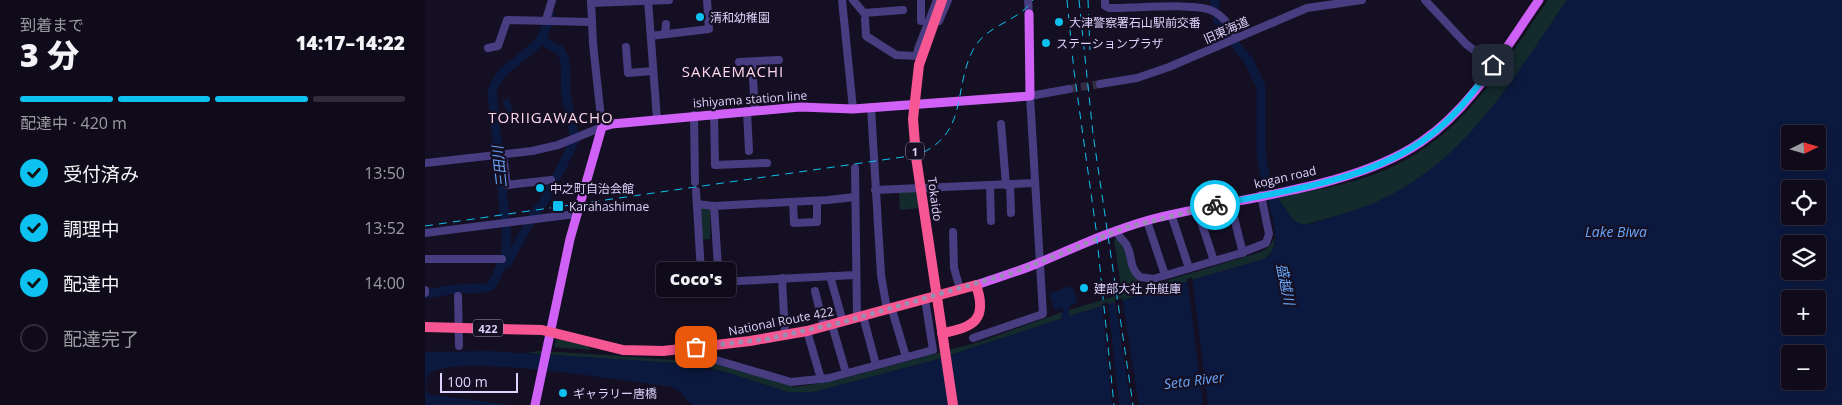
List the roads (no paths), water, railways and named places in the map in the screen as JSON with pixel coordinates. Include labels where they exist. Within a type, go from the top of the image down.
[{"type":"highway","name":"Tokaido","points":[[942,0],[921,60],[916,84],[913,119],[915,150],[953,405]]},
{"type":"highway","name":"National Route 422","points":[[425,327],[458,327],[549,335],[632,351],[663,351],[712,346],[807,331],[925,299],[937,300],[975,285]]},
{"type":"highway","points":[[942,333],[963,328],[976,320],[980,311],[975,285]]},
{"type":"main road","name":"kogan road","points":[[975,285],[1041,262],[1117,230],[1171,214],[1347,175],[1397,156],[1421,143],[1451,118],[1470,97],[1539,0]]},
{"type":"main road","points":[[1029,14],[1030,96]]},
{"type":"main road","name":"ishiyama station line","points":[[602,127],[714,113],[800,107],[853,109],[914,103],[1030,96]]},
{"type":"main road","points":[[535,402],[576,214],[602,127]]},
{"type":"street","points":[[548,20],[552,0]]},
{"type":"street","points":[[648,0],[657,119]]},
{"type":"street","points":[[425,162],[499,156],[549,147],[602,127],[591,22],[591,1],[669,0]]},
{"type":"street","points":[[651,36],[709,29],[707,0]]},
{"type":"street","points":[[842,0],[853,109]]},
{"type":"street","points":[[853,0],[864,13],[903,10]]},
{"type":"street","points":[[921,0],[921,21]]},
{"type":"street","points":[[937,0],[919,57],[913,135],[937,300]]},
{"type":"street","points":[[919,57],[931,43],[948,0]]},
{"type":"street","points":[[1028,0],[1029,14]]},
{"type":"street","points":[[1105,0],[1107,8],[1125,4],[1207,9],[1217,14],[1226,22],[1236,37]]},
{"type":"street","name":"旧東海道","points":[[1100,84],[1147,75],[1307,8],[1363,0]]},
{"type":"street","points":[[1425,0],[1466,44],[1493,65]]},
{"type":"street","points":[[865,19],[866,36],[896,55],[919,57]]},
{"type":"street","points":[[488,48],[498,46],[507,20],[591,22]]},
{"type":"street","points":[[665,34],[666,24]]},
{"type":"street","points":[[626,47],[628,73],[653,70]]},
{"type":"street","points":[[739,62],[779,60]]},
{"type":"street","points":[[749,151],[752,62]]},
{"type":"street","points":[[973,338],[1043,314],[1030,96],[1069,89]]},
{"type":"street","points":[[871,107],[881,275],[886,304],[893,313],[906,357]]},
{"type":"street","points":[[714,113],[715,165],[767,163]]},
{"type":"street","points":[[694,115],[695,182]]},
{"type":"street","points":[[1001,124],[1011,214]]},
{"type":"street","points":[[499,156],[507,185],[551,180]]},
{"type":"street","points":[[855,168],[855,275],[860,317],[876,365]]},
{"type":"street","points":[[875,190],[1035,183]]},
{"type":"street","points":[[990,186],[991,221]]},
{"type":"street","points":[[696,191],[702,288]]},
{"type":"street","points":[[1117,230],[1119,238],[1126,244],[1131,267],[1137,274],[1147,280],[1243,253],[1261,246],[1268,240],[1268,228],[1261,195]]},
{"type":"street","points":[[697,204],[714,206],[817,201],[855,197]]},
{"type":"street","points":[[793,202],[794,223],[817,222],[817,201]]},
{"type":"street","points":[[1230,202],[1243,253]]},
{"type":"street","points":[[714,206],[719,282],[855,275]]},
{"type":"street","points":[[1197,209],[1214,261]]},
{"type":"street","points":[[425,233],[576,214]]},
{"type":"street","points":[[1171,214],[1189,268]]},
{"type":"street","points":[[1147,221],[1165,275]]},
{"type":"street","points":[[953,232],[954,268],[960,290]]},
{"type":"street","points":[[425,258],[502,259]]},
{"type":"street","points":[[830,276],[843,322]]},
{"type":"street","points":[[782,278],[785,335]]},
{"type":"street","points":[[815,291],[846,373]]},
{"type":"street","points":[[458,296],[459,346]]},
{"type":"street","points":[[712,346],[712,357],[717,360],[791,382],[821,379],[933,350],[925,299]]},
{"type":"street","points":[[807,331],[821,379]]},
{"type":"water","name":"Lake Biwa","points":[[1567,0],[1842,0],[1842,405],[691,405],[678,390],[668,386],[542,370],[470,366],[443,368],[428,375],[425,388],[425,352],[490,351],[678,363],[732,374],[787,392],[814,392],[935,360],[1061,319],[1063,308],[1055,310],[1049,294],[1070,286],[1073,288],[1077,299],[1076,303],[1069,306],[1069,316],[1264,259],[1270,254],[1275,240],[1274,224],[1268,200],[1278,198],[1293,220],[1303,225],[1377,202],[1412,183],[1443,159],[1471,131],[1497,101]]},
{"type":"water","points":[[508,98],[516,116],[510,119],[502,100]]},
{"type":"water","points":[[425,388],[428,393],[433,395],[513,405],[425,405]]},
{"type":"waterway","name":"盛越川","points":[[1215,0],[1215,8]]},
{"type":"waterway","name":"三田川","points":[[425,294],[456,289],[486,288],[492,285],[505,257],[507,238],[492,93],[499,77],[540,40],[550,14]]},
{"type":"waterway","name":"盛越川","points":[[1217,20],[1229,37]]},
{"type":"waterway","points":[[507,263],[535,213],[546,198],[575,140],[566,94],[565,60],[560,50],[544,42],[543,35]]},
{"type":"waterway","name":"盛越川","points":[[1235,44],[1249,61],[1261,87],[1261,155],[1267,186]]},
{"type":"tunnel","points":[[1069,89],[1100,84]]},
{"type":"railway","points":[[425,226],[917,155],[934,146],[945,135],[953,122],[967,63],[974,48],[987,33],[1019,13],[1033,0]]},
{"type":"railway","points":[[1067,0],[1074,71],[1096,229],[1114,405]]},
{"type":"railway","points":[[1079,0],[1093,134],[1133,405]]},
{"type":"railway","points":[[1088,0],[1090,51]]},
{"type":"place","name":"清和幼稚園","points":[[700,17]]},
{"type":"place","name":"大津警察署石山駅前交番","points":[[1059,22]]},
{"type":"place","name":"ステーションプラザ","points":[[1046,43]]},
{"type":"place","name":"中之町自治会館","points":[[540,188]]},
{"type":"place","name":"Karahashimae","points":[[558,206]]},
{"type":"place","name":"建部大社 舟艇庫","points":[[1084,288]]},
{"type":"place","name":"Coco's","points":[[696,347]]},
{"type":"place","name":"ギャラリー唐橋","points":[[563,393]]},
{"type":"district","name":"SAKAEMACHI","points":[[733,71]]},
{"type":"district","name":"TORIIGAWACHO","points":[[551,117]]},
{"type":"water label","name":"Seta River","points":[[1194,380]]}]
